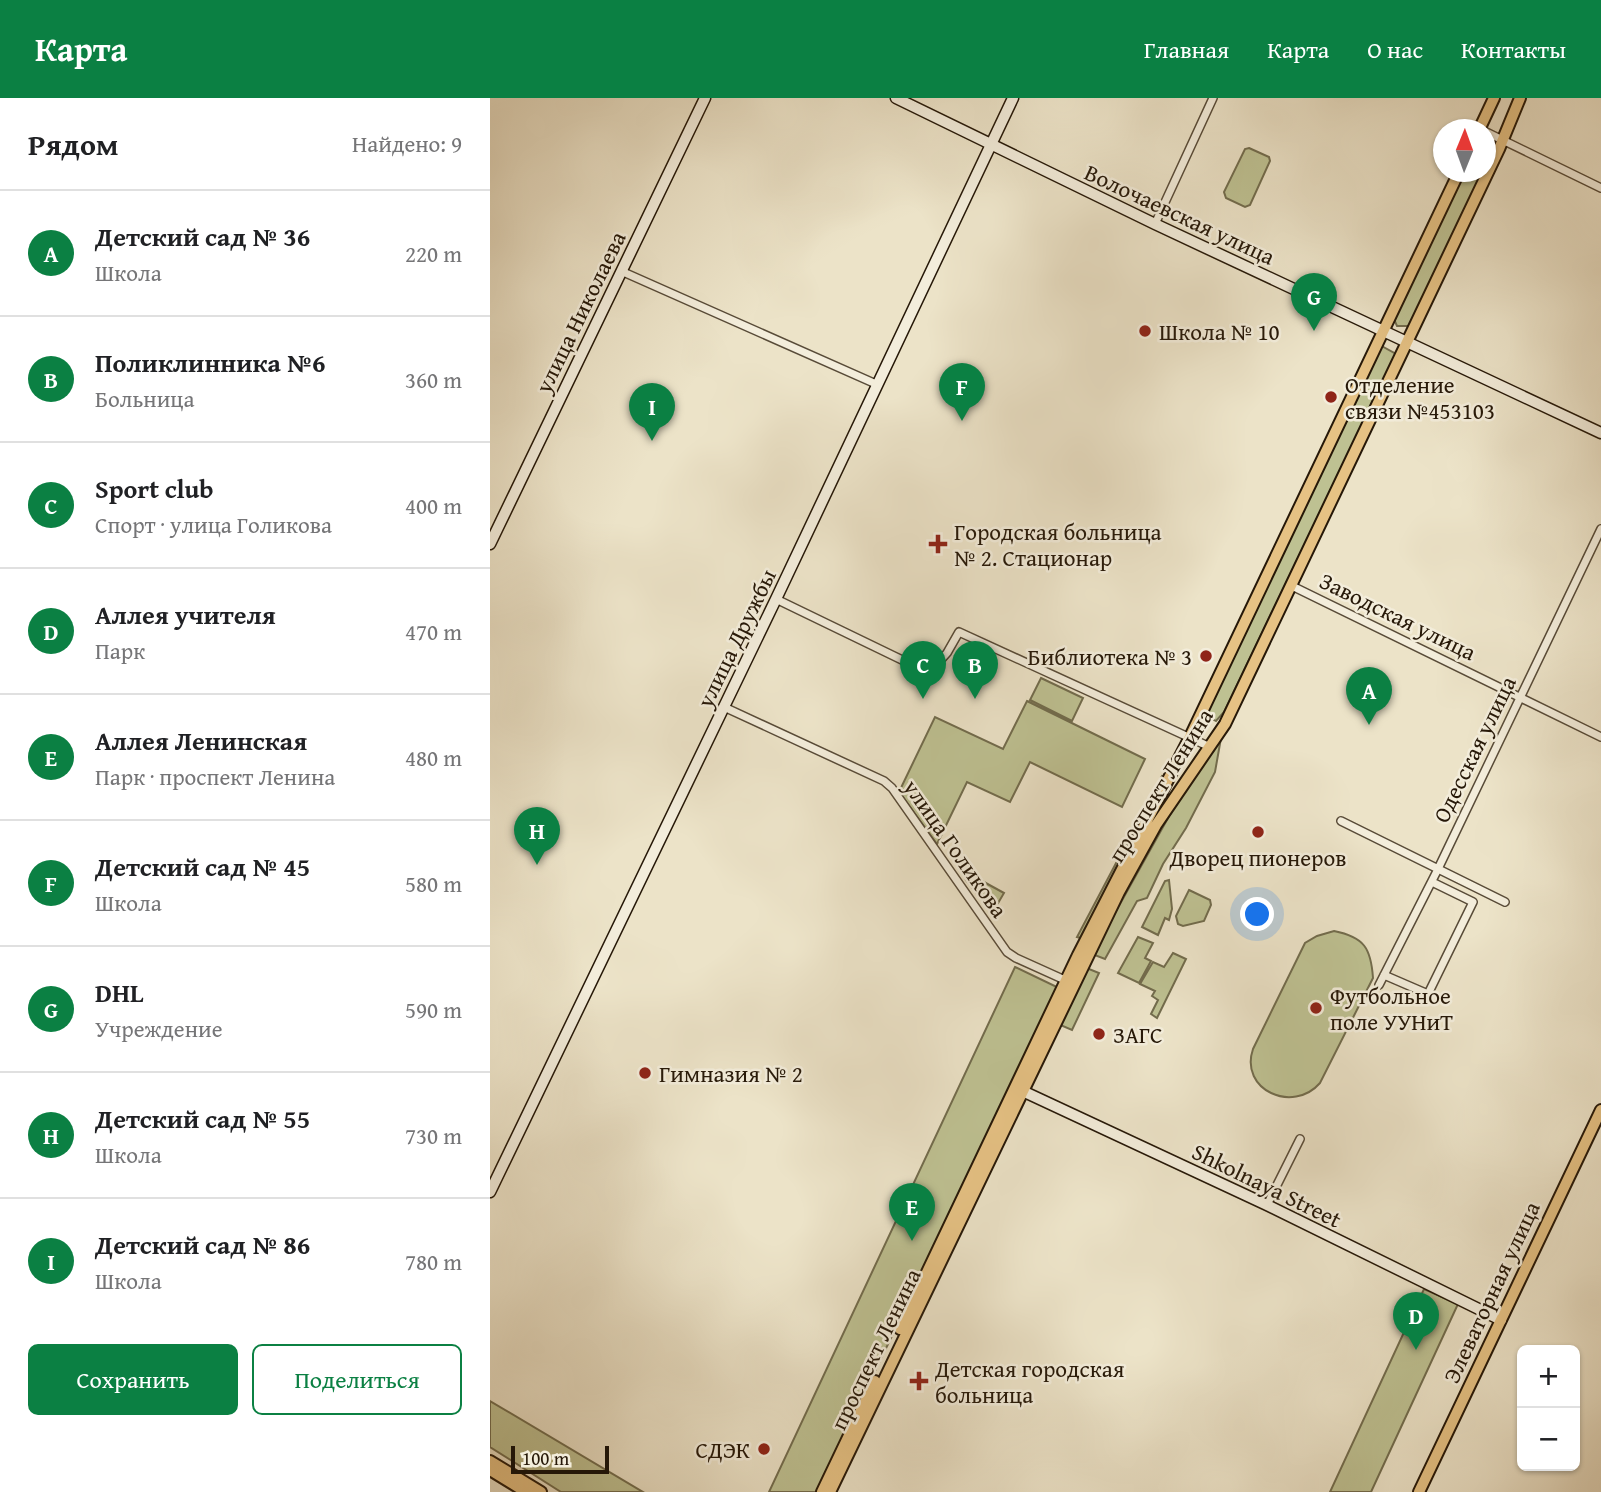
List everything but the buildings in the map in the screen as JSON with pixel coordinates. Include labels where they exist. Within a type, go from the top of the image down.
[{"type":"main road","name":"улица Николаева","points":[[490,544],[705,98]]},
{"type":"main road","name":"Волочаевская улица","points":[[896,98],[1155,224],[1601,433]]},
{"type":"main road","name":"улица Дружбы","points":[[490,1192],[724,708],[1013,98]]},
{"type":"main road","points":[[1485,119],[1494,98]]},
{"type":"main road","name":"проспект Ленина","points":[[1070,982],[1144,845],[1230,714],[1503,140],[1520,98]]},
{"type":"main road","name":"проспект Ленина","points":[[830,1492],[1019,1089],[1454,182]]},
{"type":"main road","name":"проспект Ленина","points":[[822,1492],[1019,1089]]},
{"type":"main road","name":"Shkolnaya Street","points":[[1019,1089],[1266,1205],[1501,1320]]},
{"type":"main road","name":"Элеваторная улица","points":[[1419,1492],[1601,1110]]},
{"type":"main road","points":[[490,1461],[541,1492]]},
{"type":"main road","points":[[490,1470],[526,1492]]},
{"type":"street","points":[[1155,224],[1213,98]]},
{"type":"street","points":[[1496,137],[1601,188]]},
{"type":"street","points":[[621,271],[876,384]]},
{"type":"street","name":"Одесская улица","points":[[1379,985],[1432,881],[1601,529]]},
{"type":"street","name":"Заводская улица","points":[[1292,586],[1522,696],[1601,737]]},
{"type":"street","points":[[776,599],[929,673],[947,653],[959,632],[1210,747]]},
{"type":"street","name":"улица Голикова","points":[[724,708],[884,781],[892,788],[1007,952],[1070,982]]},
{"type":"street","points":[[1341,821],[1505,902]]},
{"type":"street","points":[[1384,975],[1428,994],[1473,902],[1432,881]]},
{"type":"street","points":[[1266,1205],[1300,1139]]},
{"type":"green space","points":[[1249,148],[1269,157],[1270,161],[1250,205],[1245,207],[1226,198],[1224,192],[1245,149]]},
{"type":"green space","points":[[1459,182],[1478,182],[1409,326],[1397,326],[1393,317]]},
{"type":"green space","points":[[1378,344],[1396,354],[1224,712],[1216,721],[1207,716],[1207,707]]},
{"type":"green space","points":[[1041,678],[1083,698],[1072,721],[1030,700]]},
{"type":"green space","points":[[1027,701],[1145,759],[1122,807],[1030,762],[1010,802],[967,782],[937,844],[899,792],[935,717],[1003,749]]},
{"type":"green space","points":[[1221,738],[1215,772],[1147,898],[1137,901],[1105,959],[1092,954],[1182,793]]},
{"type":"green space","points":[[1162,776],[1165,777],[1081,938],[1077,937]]},
{"type":"green space","points":[[973,876],[1004,893],[994,910],[990,910],[966,880]]},
{"type":"green space","points":[[1169,880],[1172,909],[1169,920],[1165,918],[1158,935],[1142,927],[1165,881]]},
{"type":"green space","points":[[1189,890],[1210,900],[1211,905],[1204,921],[1183,926],[1178,924],[1176,916]]},
{"type":"green space","name":"Футбольное поле УУНиТ","points":[[1334,931],[1352,937],[1364,946],[1370,959],[1373,978],[1320,1083],[1309,1092],[1296,1097],[1271,1093],[1261,1086],[1254,1076],[1251,1064],[1253,1049],[1305,943]]},
{"type":"green space","points":[[1138,937],[1153,943],[1145,958],[1151,961],[1139,983],[1118,973]]},
{"type":"green space","points":[[1173,953],[1186,959],[1157,1018],[1151,1014],[1158,1000],[1152,996],[1155,991],[1140,984],[1153,962],[1164,967]]},
{"type":"green space","points":[[1015,967],[1061,989],[816,1492],[769,1492]]},
{"type":"green space","points":[[1084,967],[1099,973],[1072,1030],[1058,1024]]},
{"type":"green space","points":[[1424,1289],[1458,1304],[1371,1492],[1330,1492]]},
{"type":"green space","points":[[490,1401],[643,1492],[561,1492],[490,1447]]},
{"type":"place","name":"Школа № 10","points":[[1145,331]]},
{"type":"place","name":"DHL","points":[[1314,331]]},
{"type":"place","name":"Отделение связи №453103","points":[[1331,397]]},
{"type":"place","name":"Детский сад № 45","points":[[962,421]]},
{"type":"place","name":"Детский сад № 86","points":[[652,441]]},
{"type":"place","name":"Городская больница № 2. Стационар","points":[[938,544]]},
{"type":"place","name":"Библиотека № 3","points":[[1206,656]]},
{"type":"place","name":"Sport club","points":[[923,699]]},
{"type":"place","name":"Поликлинника №6","points":[[975,699]]},
{"type":"place","name":"Детский сад № 36","points":[[1369,725]]},
{"type":"place","name":"Дворец пионеров","points":[[1258,832]]},
{"type":"place","name":"Детский сад № 55","points":[[537,865]]},
{"type":"place","name":"Футбольное поле УУНиТ","points":[[1316,1008]]},
{"type":"place","name":"ЗАГС","points":[[1099,1034]]},
{"type":"place","name":"Гимназия № 2","points":[[645,1073]]},
{"type":"place","name":"Аллея Ленинская","points":[[912,1241]]},
{"type":"place","name":"Аллея учителя","points":[[1416,1350]]},
{"type":"place","name":"Детская городская больница","points":[[919,1381]]},
{"type":"place","name":"СДЭК","points":[[764,1449]]}]
